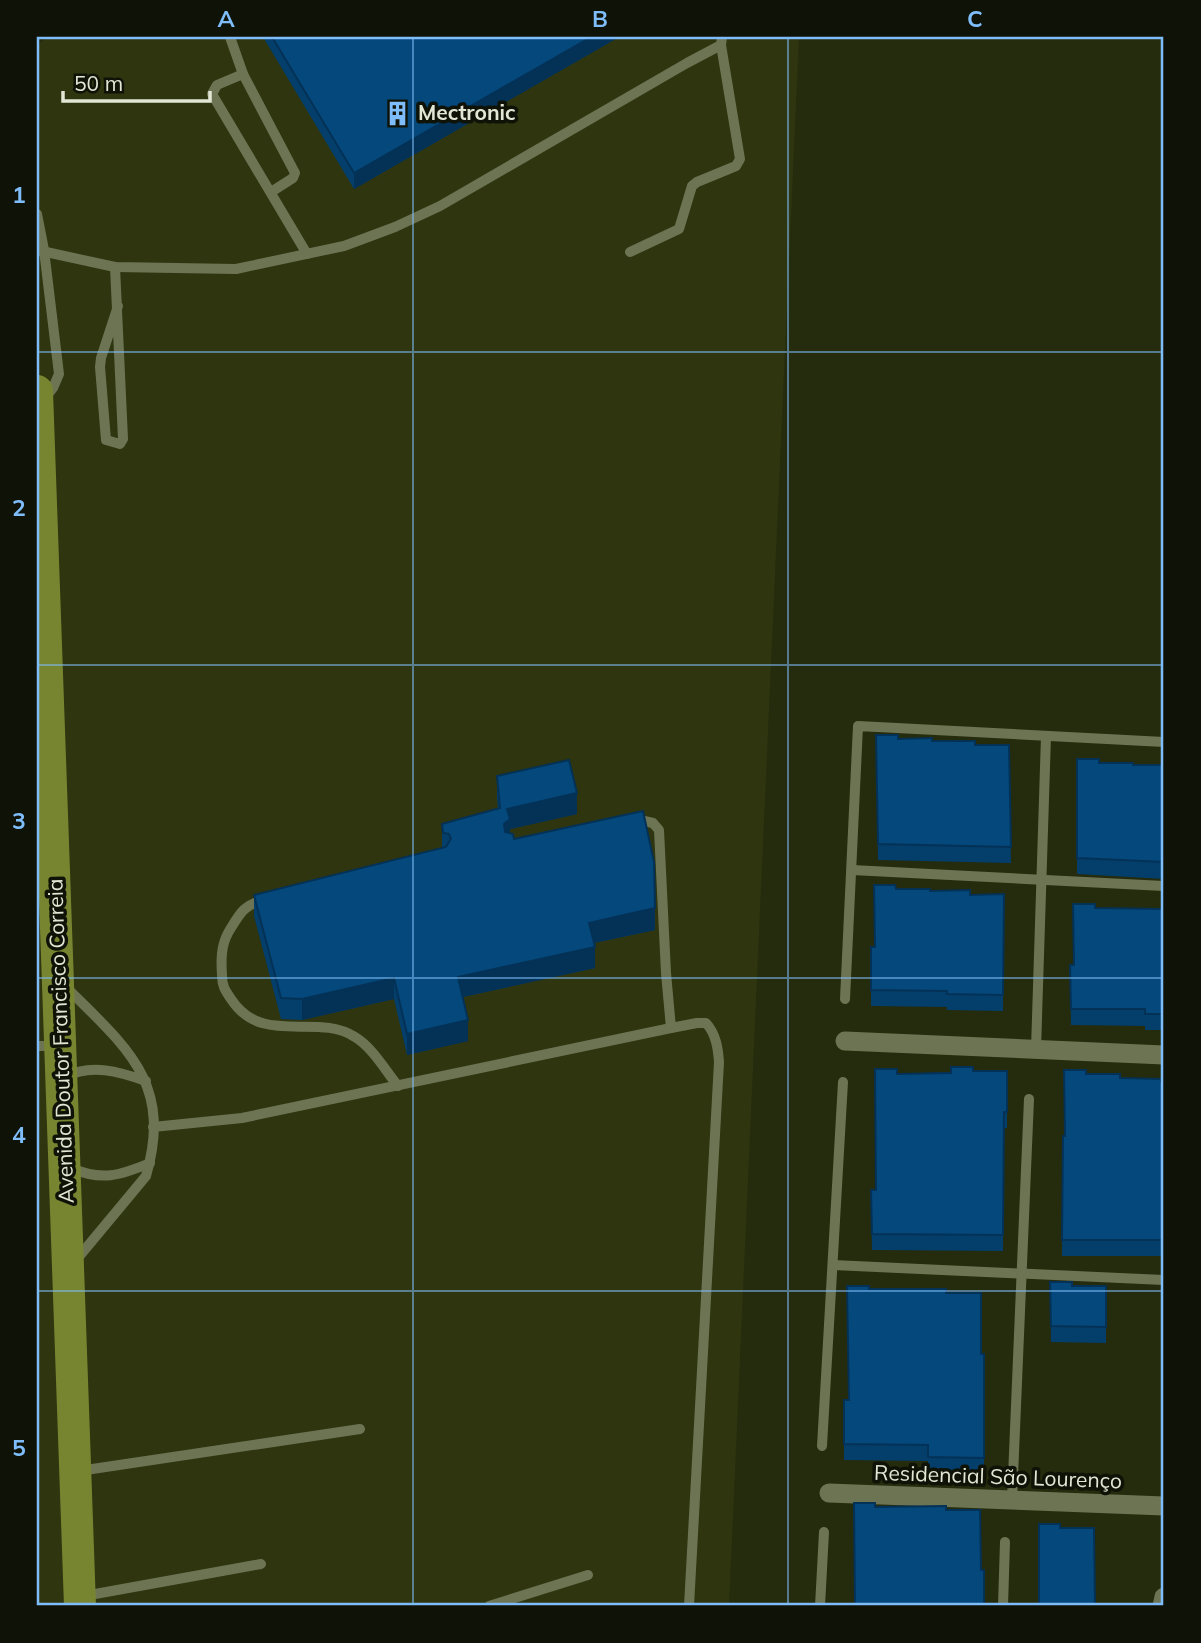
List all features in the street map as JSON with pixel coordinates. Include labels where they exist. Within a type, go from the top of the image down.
[{"type":"main road","name":"Avenida Doutor Francisco Correia","points":[[37,391],[59,980],[49,1046],[62,1078],[80,1601]]},
{"type":"street","points":[[845,1041],[1164,1055]]},
{"type":"street","name":"Residencial São Lourenço","points":[[830,1493],[1164,1506]]},
{"type":"street","points":[[1162,1606],[1164,1597]]},
{"type":"lane","points":[[230,37],[243,74],[295,173],[293,178],[271,192]]},
{"type":"lane","points":[[40,250],[115,267],[236,269],[344,246],[440,206],[722,41],[740,159],[736,166],[697,182],[692,187],[679,229],[630,252]]},
{"type":"lane","points":[[243,74],[217,85],[212,94],[307,254]]},
{"type":"lane","points":[[37,214],[59,374],[53,388],[37,405]]},
{"type":"lane","points":[[115,267],[118,306],[123,439],[120,444],[109,442],[105,436],[100,367],[118,306]]},
{"type":"lane","points":[[845,999],[858,726],[1164,743]]},
{"type":"lane","points":[[1037,1049],[1046,736]]},
{"type":"lane","points":[[616,821],[629,817],[645,819],[653,822],[659,830],[671,1028]]},
{"type":"lane","points":[[852,870],[1164,886]]},
{"type":"lane","points":[[276,897],[244,907],[226,937],[221,956],[222,986],[236,1007],[262,1024],[285,1028],[340,1030],[354,1036],[365,1045],[398,1086]]},
{"type":"lane","points":[[59,980],[133,1057],[146,1081],[153,1110],[150,1163],[146,1176],[70,1268]]},
{"type":"lane","points":[[153,1127],[242,1118],[697,1023],[706,1024],[712,1029],[719,1048],[689,1606]]},
{"type":"lane","points":[[62,1078],[73,1073],[98,1069],[121,1072],[146,1081]]},
{"type":"lane","points":[[822,1446],[843,1082]]},
{"type":"lane","points":[[1012,1500],[1029,1099]]},
{"type":"lane","points":[[66,1167],[83,1174],[113,1176],[150,1163]]},
{"type":"lane","points":[[833,1265],[1164,1280]]},
{"type":"lane","points":[[75,1472],[360,1429]]},
{"type":"lane","points":[[820,1606],[824,1532]]},
{"type":"lane","points":[[1003,1606],[1005,1542]]},
{"type":"lane","points":[[80,1601],[261,1564]]},
{"type":"lane","points":[[489,1606],[588,1576]]},
{"type":"shaded area","points":[[48,37],[799,37],[729,1606],[37,1606],[37,45]]},
{"type":"building","name":"Mectronic","points":[[272,37],[591,37],[354,173]]},
{"type":"building","points":[[876,735],[898,735],[898,739],[975,741],[975,745],[1009,745],[1011,847],[878,844]]},
{"type":"building","points":[[1077,759],[1099,759],[1099,763],[1164,765],[1164,862],[1077,858]]},
{"type":"building","points":[[569,760],[577,793],[507,809],[510,819],[504,824],[505,832],[513,834],[514,839],[643,811],[654,862],[655,908],[589,923],[595,947],[458,977],[468,1020],[407,1034],[394,978],[302,999],[281,998],[254,895],[446,847],[451,839],[449,834],[443,833],[442,824],[500,808],[497,776]]},
{"type":"building","points":[[874,885],[895,885],[896,889],[930,891],[970,890],[970,895],[1004,894],[1003,995],[871,990],[871,947],[875,947]]},
{"type":"building","points":[[1073,904],[1095,904],[1095,908],[1164,909],[1164,1014],[1145,1014],[1145,1009],[1071,1009],[1070,965],[1074,965]]},
{"type":"building","points":[[951,1067],[973,1067],[973,1071],[1007,1071],[1003,1235],[872,1234],[871,1190],[876,1190],[875,1069],[897,1069],[897,1074],[951,1073]]},
{"type":"building","points":[[1064,1070],[1086,1070],[1086,1074],[1120,1074],[1120,1078],[1161,1079],[1161,1082],[1164,1082],[1164,1240],[1062,1240]]},
{"type":"building","points":[[1050,1282],[1072,1282],[1072,1286],[1106,1286],[1106,1327],[1051,1326]]},
{"type":"building","points":[[847,1286],[869,1286],[869,1289],[946,1289],[946,1293],[981,1293],[984,1458],[928,1457],[928,1445],[844,1444],[844,1400],[849,1400]]},
{"type":"building","points":[[854,1503],[875,1503],[875,1507],[946,1506],[946,1510],[980,1510],[984,1606],[855,1606]]},
{"type":"building","points":[[1039,1524],[1060,1524],[1060,1528],[1094,1528],[1095,1606],[1039,1606]]},
{"type":"place","name":"Mectronic","points":[[398,113]]}]
